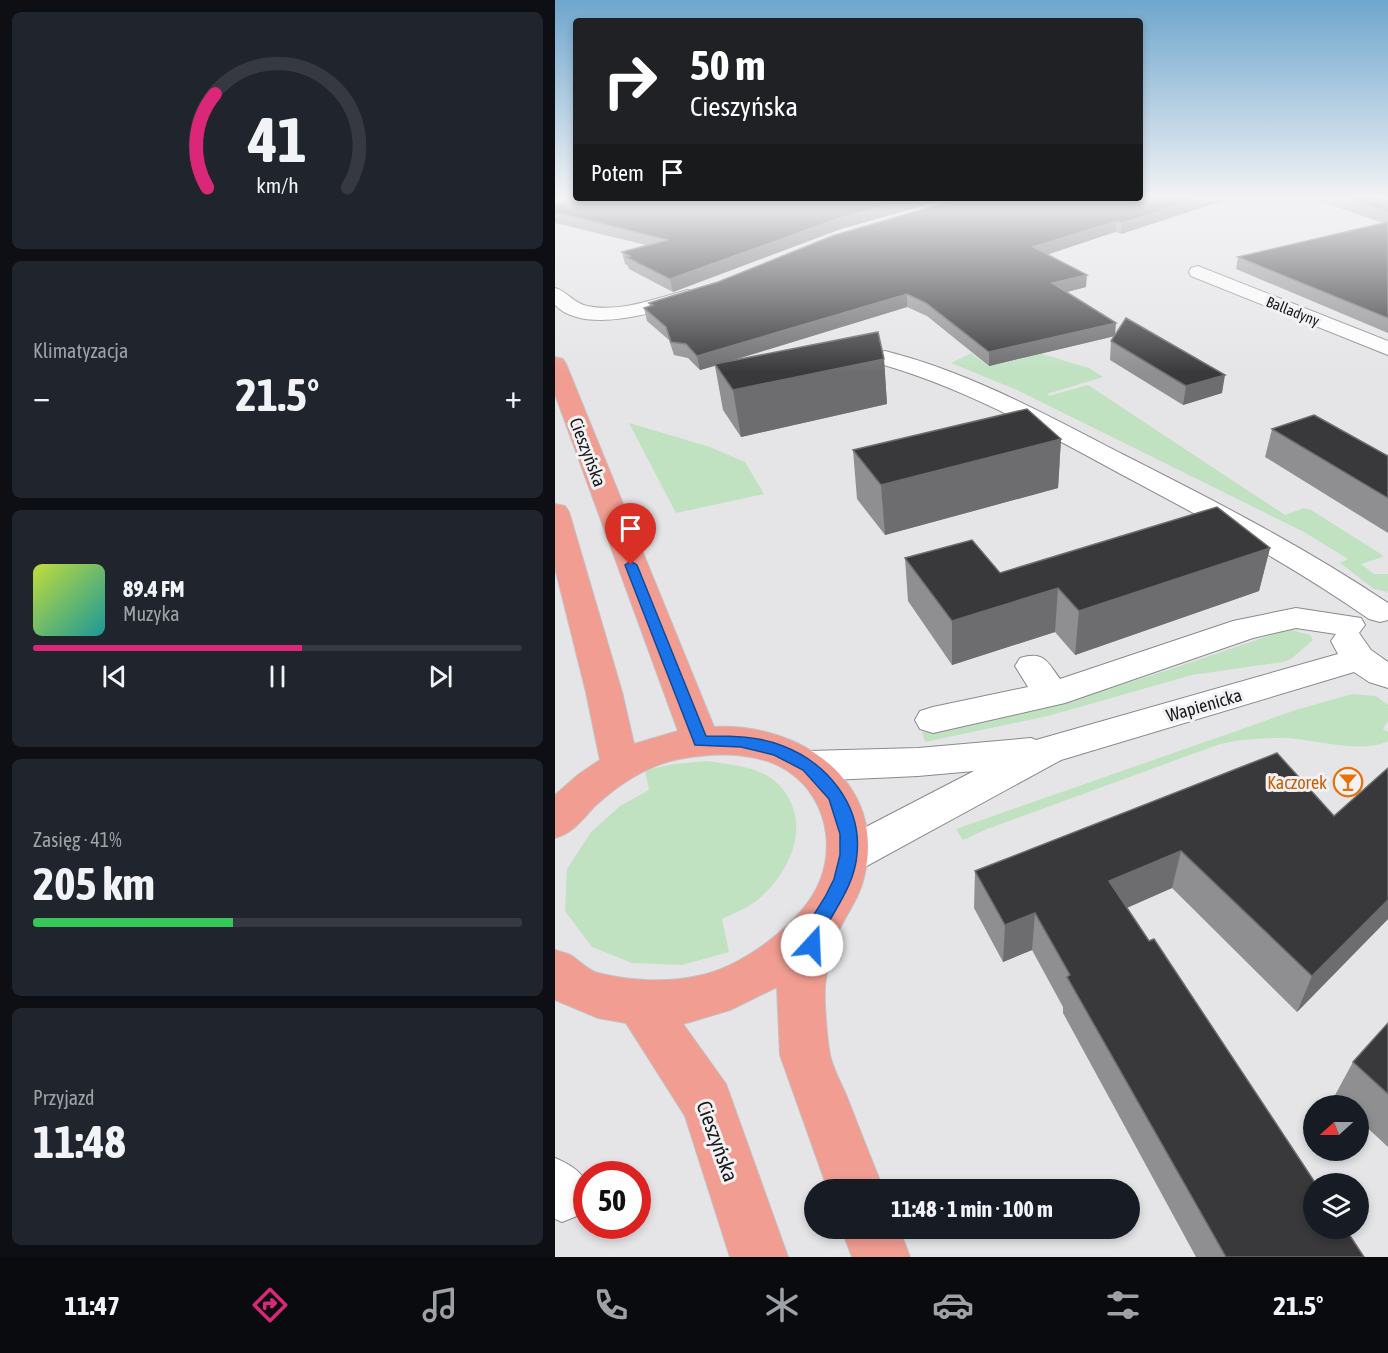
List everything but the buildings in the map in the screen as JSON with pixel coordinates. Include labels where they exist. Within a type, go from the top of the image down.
[{"type":"main road","name":"Cieszyńska","points":[[555,364],[701,741]]},
{"type":"main road","points":[[555,512],[604,692],[620,766]]},
{"type":"main road","points":[[555,822],[577,797],[620,766],[660,750],[701,741],[741,742],[778,750],[809,766],[836,795],[844,813],[849,834],[843,879],[833,902],[818,924],[784,958],[740,984],[691,1000],[641,1004],[596,996],[560,977],[555,971]]},
{"type":"main road","points":[[818,924],[801,987],[805,1055],[852,1179]]},
{"type":"main road","name":"Cieszyńska","points":[[641,1004],[707,1103],[759,1257]]},
{"type":"main road","points":[[874,1239],[881,1257]]},
{"type":"street","name":"Balladyny","points":[[1199,272],[1388,349]]},
{"type":"street","points":[[555,294],[562,304],[575,310],[607,313],[651,307],[700,291]]},
{"type":"street","points":[[885,358],[964,386],[1042,423],[1279,548],[1336,581],[1372,616]]},
{"type":"street","points":[[1372,616],[1346,636],[1350,647],[1374,668]]},
{"type":"street","points":[[933,720],[1052,694],[1245,629],[1296,618],[1372,616]]},
{"type":"street","points":[[1032,666],[1052,694]]},
{"type":"street","name":"Wapienicka","points":[[809,766],[918,762],[1048,750],[1374,668]]},
{"type":"street","name":"Wapienicka","points":[[848,855],[1048,750]]},
{"type":"green space","points":[[1022,348],[1089,368],[1103,377],[1047,394],[1049,396],[1088,385],[1285,515],[1304,508],[1311,510],[1381,554],[1383,557],[1361,564],[1374,574],[1388,574],[1388,592],[1374,589],[1340,563],[1348,559],[1304,532],[1017,390],[951,363],[971,353],[988,366],[1025,358]]},
{"type":"green space","points":[[629,423],[710,447],[745,462],[764,494],[676,513]]},
{"type":"green space","points":[[1291,630],[1310,635],[1313,640],[1291,659],[1283,662],[1192,675],[1048,716],[925,742],[922,732],[1032,710],[1076,698]]},
{"type":"green space","points":[[1352,694],[1376,696],[1388,705],[1388,721],[1383,729],[1388,732],[1388,741],[1377,745],[1350,746],[1281,738],[1220,744],[987,829],[963,840],[956,829],[1296,710]]},
{"type":"green space","points":[[707,761],[744,767],[762,773],[777,783],[788,798],[795,813],[796,830],[794,846],[779,877],[755,902],[722,919],[729,952],[682,965],[632,963],[592,947],[565,911],[567,869],[591,832],[620,806],[649,790],[645,770]]},
{"type":"place","name":"Kaczorek","points":[[1348,782]]},
{"type":"route","points":[[631,565],[701,741],[741,742],[778,750],[809,766],[836,795],[844,813],[849,834],[848,855],[843,879],[833,902],[818,924],[812,945]]}]
